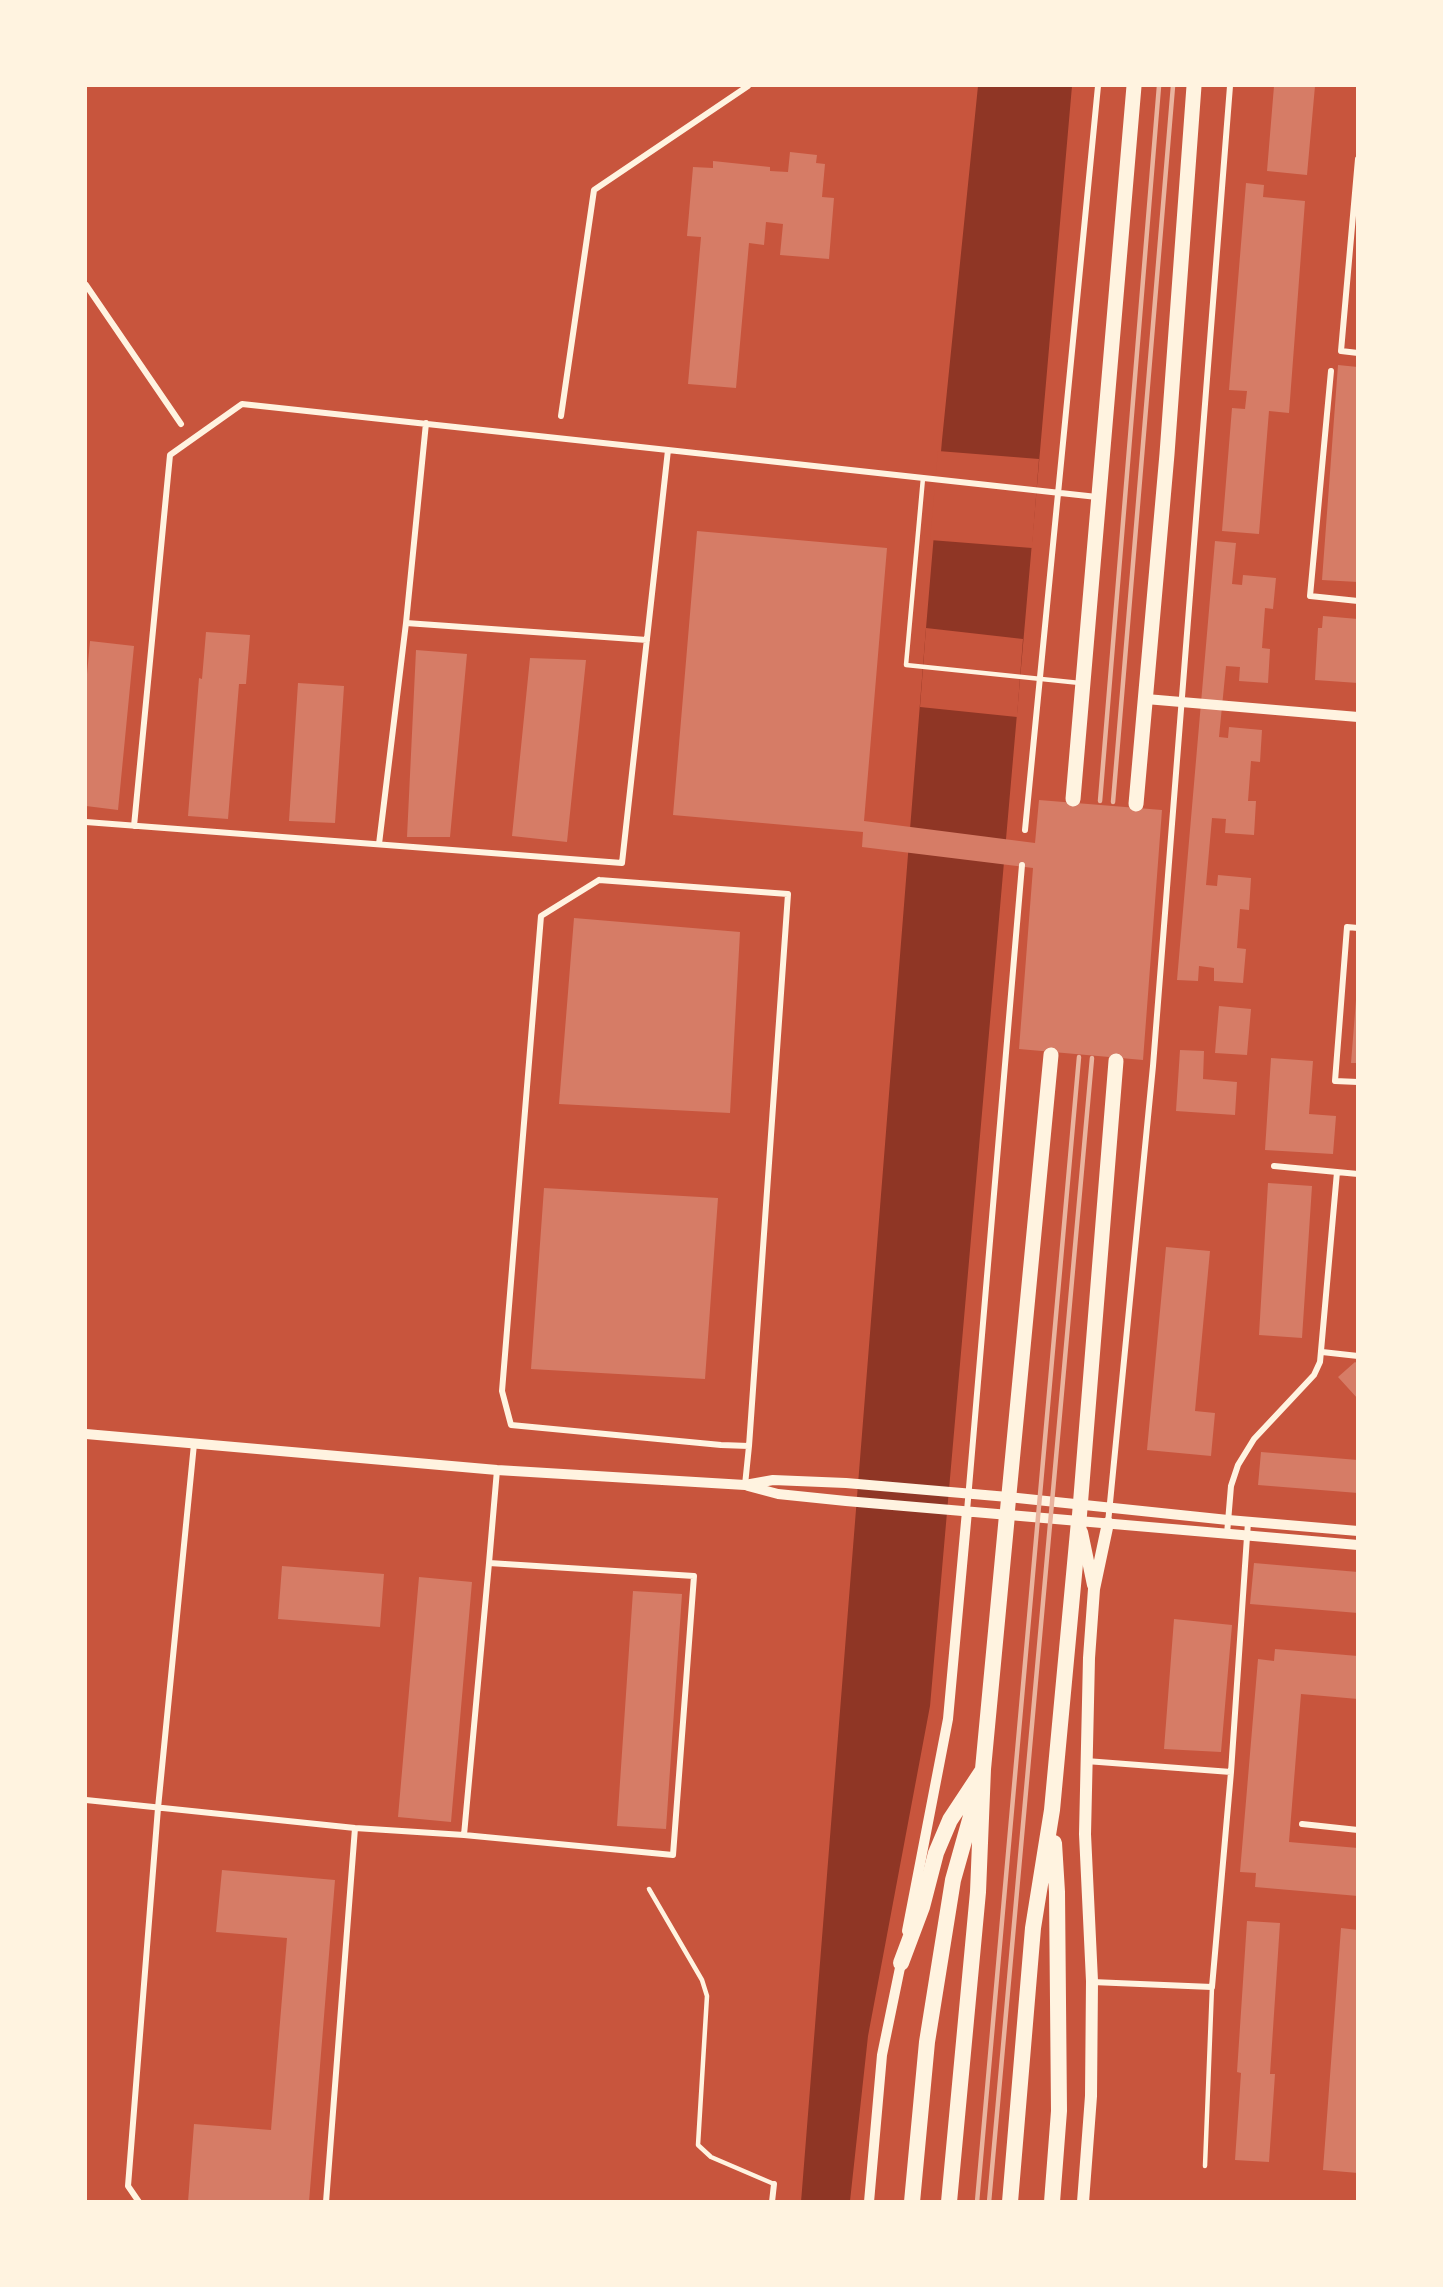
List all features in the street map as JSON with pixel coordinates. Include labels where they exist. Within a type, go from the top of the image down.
[{"type":"highway","points":[[1010,2202],[1033,1928],[1052,1810],[1080,1513]]},
{"type":"highway","points":[[949,2202],[978,1892],[983,1769],[1007,1515]]},
{"type":"highway","points":[[901,1963],[922,1907],[936,1853],[950,1820],[983,1769]]},
{"type":"highway","points":[[912,2202],[927,2042],[953,1880],[983,1769]]},
{"type":"highway","points":[[1052,1810],[1057,1892],[1059,2111],[1052,2202]]},
{"type":"main road","points":[[1074,799],[1134,86]]},
{"type":"main road","points":[[1137,804],[1167,454],[1194,86]]},
{"type":"main road","points":[[1007,1515],[1051,1055]]},
{"type":"main road","points":[[1094,1589],[1080,1513],[1116,1061]]},
{"type":"main road","points":[[1083,2202],[1091,2096],[1092,1982],[1085,1834],[1085,1761],[1094,1589],[1108,1523]]},
{"type":"street","points":[[561,416],[594,190],[748,86]]},
{"type":"street","points":[[1025,830],[1098,86]]},
{"type":"street","points":[[1108,1523],[1152,1077],[1230,86]]},
{"type":"street","points":[[1358,159],[1341,351],[1358,353]]},
{"type":"street","points":[[86,285],[181,424]]},
{"type":"street","points":[[1331,371],[1310,596],[1358,601]]},
{"type":"street","points":[[134,826],[171,454],[242,404],[1100,497]]},
{"type":"street","points":[[379,844],[406,622],[426,423]]},
{"type":"street","points":[[86,822],[622,862],[668,450]]},
{"type":"street","points":[[406,622],[647,640]]},
{"type":"street","points":[[1146,699],[1358,717]]},
{"type":"street","points":[[869,2202],[882,2055],[948,1719],[1022,865]]},
{"type":"street","points":[[745,1485],[749,1446],[788,894],[599,880],[541,916],[502,1391],[511,1425],[749,1446]]},
{"type":"street","points":[[1358,928],[1347,927],[1335,1081],[1358,1082]]},
{"type":"street","points":[[1274,1166],[1358,1174]]},
{"type":"street","points":[[1227,1534],[1231,1486],[1238,1465],[1254,1439],[1314,1375],[1322,1352],[1337,1172]]},
{"type":"street","points":[[1322,1352],[1358,1356]]},
{"type":"street","points":[[86,1434],[497,1470],[745,1485],[778,1494],[1007,1515],[1080,1513],[1110,1507],[1358,1531]]},
{"type":"street","points":[[139,2202],[128,2186],[158,1808],[194,1444]]},
{"type":"street","points":[[464,1835],[497,1470]]},
{"type":"street","points":[[745,1485],[773,1480],[846,1483],[1008,1497],[1080,1513],[1108,1523],[1358,1545]]},
{"type":"street","points":[[1092,1982],[1212,1987],[1231,1772],[1248,1522]]},
{"type":"street","points":[[86,1800],[355,1828],[464,1835],[673,1855],[694,1576],[489,1563]]},
{"type":"street","points":[[1085,1761],[1231,1772]]},
{"type":"street","points":[[1302,1824],[1358,1830]]},
{"type":"street","points":[[326,2202],[355,1828]]},
{"type":"street","points":[[772,2202],[774,2184]]},
{"type":"lane","points":[[923,478],[906,665],[1082,683]]},
{"type":"lane","points":[[649,1889],[702,1980],[707,1996],[698,2145],[711,2157],[774,2184]]},
{"type":"lane","points":[[1205,2166],[1212,1987]]},
{"type":"shaded area","points":[[978,86],[1072,86],[930,1706],[868,2036],[850,2201],[801,2202],[926,628],[942,440]]},
{"type":"pier","points":[[938,451],[1039,459],[1032,548],[930,540]]},
{"type":"pier","points":[[926,628],[1023,639],[1017,717],[920,707]]},
{"type":"building","points":[[1274,86],[1315,86],[1307,175],[1267,171]]},
{"type":"building","points":[[790,152],[817,155],[816,163],[825,164],[822,197],[834,198],[829,259],[780,255],[783,224],[766,222],[764,245],[749,243],[736,388],[688,384],[701,237],[687,236],[693,167],[713,168],[713,161],[770,167],[770,171],[788,172]]},
{"type":"building","points":[[1246,183],[1264,185],[1263,197],[1305,201],[1289,413],[1269,411],[1259,534],[1222,531],[1232,408],[1245,409],[1247,391],[1229,390]]},
{"type":"building","points":[[1338,365],[1358,367],[1358,582],[1322,580]]},
{"type":"building","points":[[697,531],[887,548],[864,821],[1035,843],[1039,800],[1162,810],[1143,1060],[1019,1049],[1033,868],[862,847],[863,832],[673,815]]},
{"type":"building","points":[[1215,541],[1236,543],[1232,584],[1242,585],[1243,575],[1276,578],[1273,609],[1265,608],[1262,648],[1270,649],[1268,683],[1239,681],[1240,667],[1226,666],[1219,737],[1228,738],[1229,727],[1262,730],[1260,762],[1251,761],[1248,801],[1256,801],[1254,835],[1225,833],[1226,819],[1212,818],[1206,885],[1217,886],[1218,875],[1251,878],[1249,910],[1240,909],[1237,948],[1246,949],[1243,983],[1214,981],[1214,968],[1199,966],[1198,981],[1177,980]]},
{"type":"building","points":[[1323,616],[1358,619],[1358,683],[1315,680],[1318,628],[1322,628]]},
{"type":"building","points":[[206,632],[250,635],[246,684],[239,684],[228,819],[188,816],[199,678],[202,679]]},
{"type":"building","points":[[90,641],[134,646],[118,810],[86,806],[86,685]]},
{"type":"building","points":[[416,650],[467,654],[450,837],[407,837]]},
{"type":"building","points":[[530,658],[586,660],[567,842],[512,836]]},
{"type":"building","points":[[298,683],[344,686],[335,823],[289,821]]},
{"type":"building","points":[[574,918],[740,932],[730,1113],[559,1104]]},
{"type":"building","points":[[1356,1000],[1358,1000],[1358,1063],[1351,1063]]},
{"type":"building","points":[[1219,1006],[1251,1009],[1247,1055],[1215,1053]]},
{"type":"building","points":[[1180,1050],[1204,1051],[1203,1079],[1237,1082],[1235,1115],[1176,1111]]},
{"type":"building","points":[[1271,1058],[1313,1061],[1309,1114],[1336,1116],[1333,1154],[1265,1150]]},
{"type":"building","points":[[1268,1183],[1312,1186],[1302,1338],[1259,1335]]},
{"type":"building","points":[[544,1188],[718,1198],[705,1379],[531,1369]]},
{"type":"building","points":[[1166,1247],[1210,1251],[1195,1411],[1215,1413],[1211,1456],[1147,1450]]},
{"type":"building","points":[[1355,1362],[1358,1364],[1358,1399],[1338,1377]]},
{"type":"building","points":[[1261,1452],[1358,1460],[1358,1493],[1258,1485]]},
{"type":"building","points":[[1254,1563],[1358,1572],[1358,1613],[1250,1604]]},
{"type":"building","points":[[282,1566],[384,1574],[380,1627],[278,1619]]},
{"type":"building","points":[[419,1577],[472,1582],[451,1822],[398,1817]]},
{"type":"building","points":[[633,1591],[682,1594],[666,1829],[617,1826]]},
{"type":"building","points":[[1174,1619],[1232,1625],[1221,1752],[1164,1749]]},
{"type":"building","points":[[1275,1649],[1358,1656],[1358,1699],[1301,1694],[1289,1842],[1358,1848],[1358,1896],[1255,1887],[1256,1873],[1240,1872],[1258,1659],[1274,1661]]},
{"type":"building","points":[[222,1870],[335,1880],[309,2202],[188,2202],[194,2124],[271,2130],[287,1938],[216,1932]]},
{"type":"building","points":[[1247,1921],[1280,1923],[1270,2074],[1275,2074],[1269,2162],[1235,2160],[1241,2073],[1237,2072]]},
{"type":"building","points":[[1341,1928],[1358,1930],[1358,2173],[1323,2170]]},
{"type":"railway","points":[[1100,801],[1159,86]]},
{"type":"railway","points":[[1113,802],[1173,86]]},
{"type":"railway","points":[[977,2202],[1079,1057]]},
{"type":"railway","points":[[989,2202],[1092,1058]]}]
